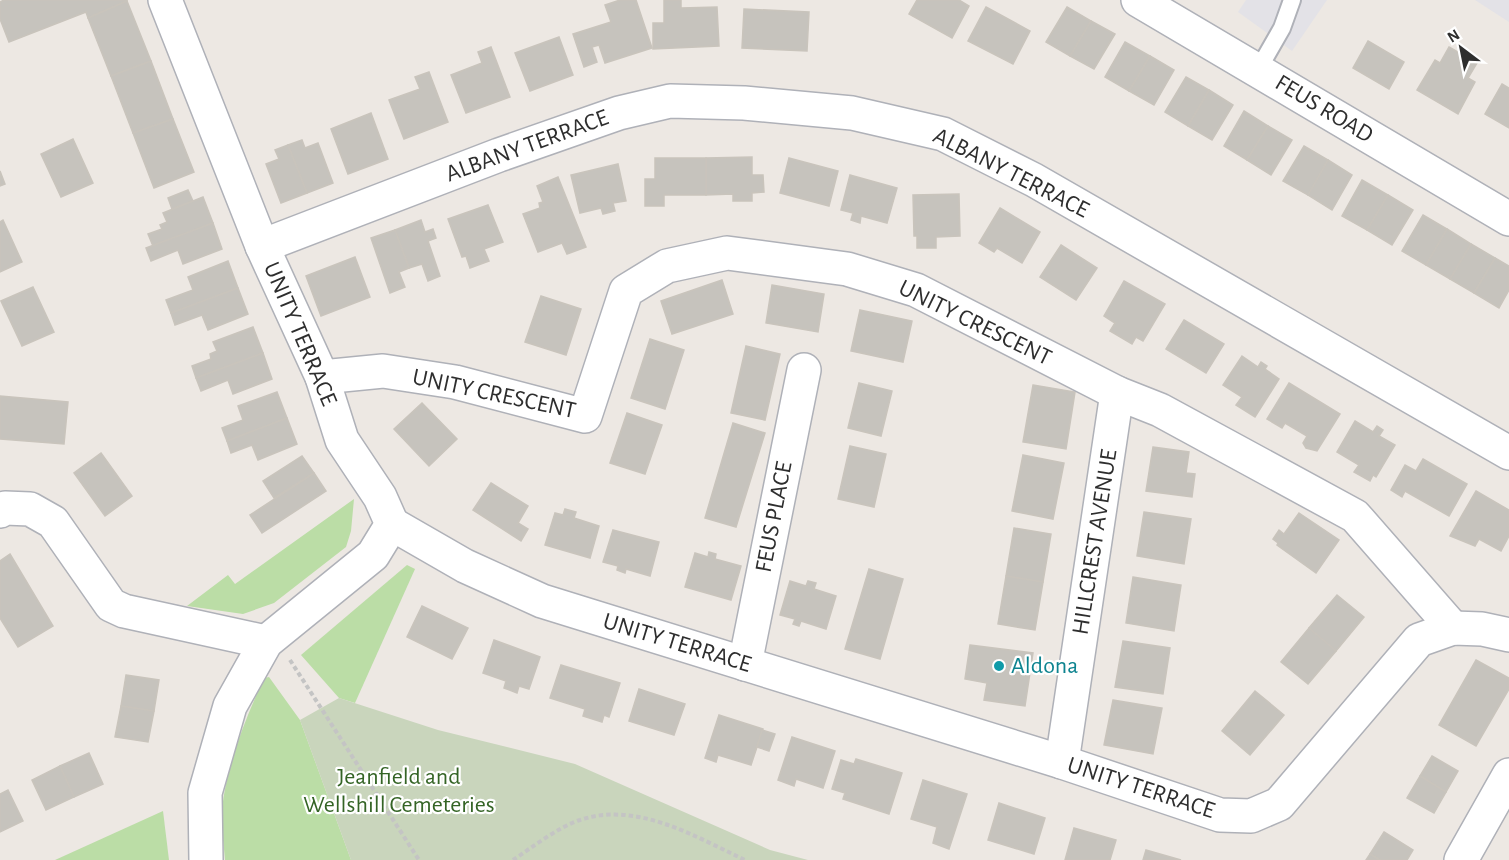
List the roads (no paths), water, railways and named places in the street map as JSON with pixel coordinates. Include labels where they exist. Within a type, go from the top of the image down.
[{"type":"street","name":"UNITY TERRACE","points":[[165,0],[262,246],[322,377],[342,440],[380,497],[393,524],[465,566],[542,601],[1062,762],[1220,815],[1251,816],[1279,804],[1419,640],[1453,628],[1482,629],[1509,635]]},
{"type":"street","name":"FEUS ROAD","points":[[1150,3],[1509,219]]},
{"type":"street","name":"ALBANY TERRACE","points":[[262,246],[499,155],[619,113],[674,101],[744,103],[852,113],[943,134],[1034,180],[1509,453]]},
{"type":"street","name":"UNITY CRESCENT","points":[[322,377],[383,371],[455,382],[585,416],[626,291],[667,266],[727,253],[847,268],[916,290],[1117,393]]},
{"type":"street","name":"FEUS PLACE","points":[[745,664],[804,370]]},
{"type":"street","points":[[1117,393],[1160,410],[1355,516],[1453,628]]},
{"type":"street","name":"HILLCREST AVENUE","points":[[1062,762],[1117,393]]},
{"type":"street","points":[[0,511],[5,508],[30,509],[53,522],[111,605],[124,611],[270,639]]},
{"type":"street","points":[[206,860],[205,793],[231,705],[270,639],[373,555],[393,524]]},
{"type":"street","points":[[1461,860],[1509,775]]},
{"type":"lane","points":[[1258,70],[1282,28],[1292,0]]},
{"type":"place","name":"Aldona","points":[[999,666]]},
{"type":"park label","name":"Jeanfield and Wellshill Cemeteries","points":[[399,791]]}]
